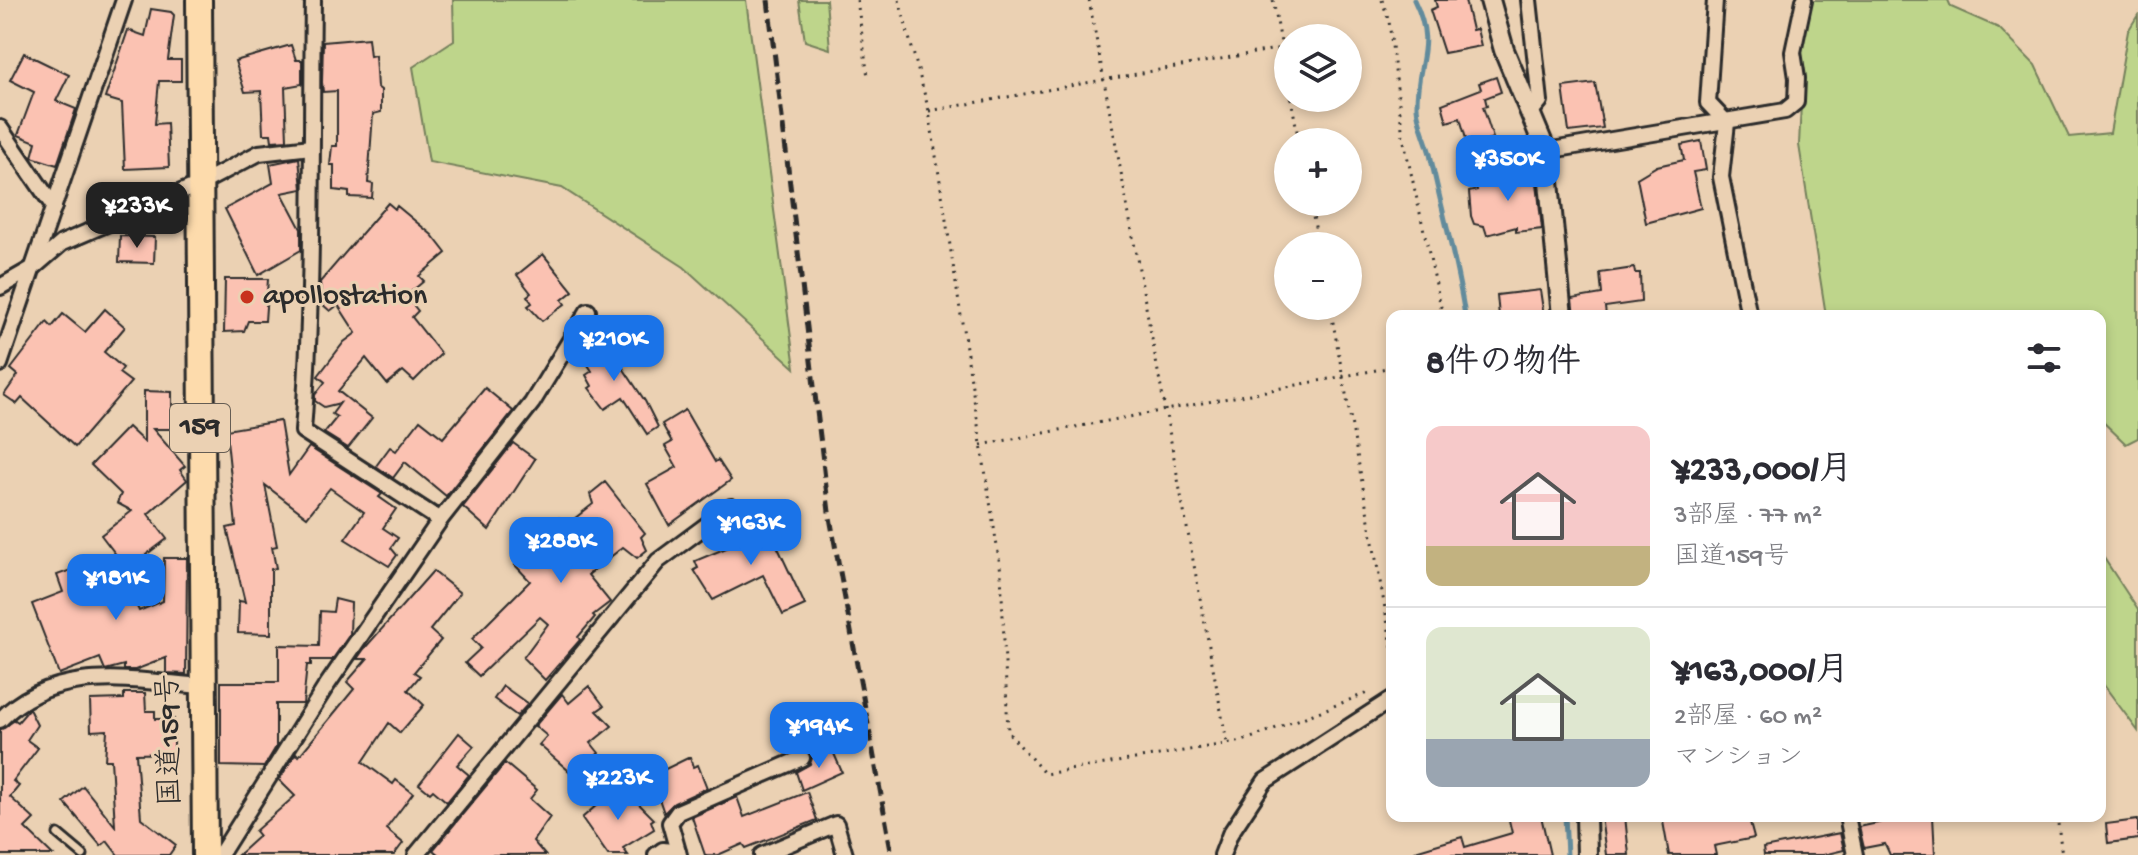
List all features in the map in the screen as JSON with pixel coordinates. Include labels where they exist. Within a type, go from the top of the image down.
[{"type":"highway","name":"国道159号","points":[[199,0],[205,855]]},
{"type":"street","points":[[0,364],[124,0]]},
{"type":"street","points":[[313,0],[308,253],[312,315],[303,431],[440,520]]},
{"type":"street","points":[[1490,0],[1504,50],[1546,151],[1561,310]]},
{"type":"street","points":[[1529,0],[1540,101],[1530,113]]},
{"type":"street","points":[[1715,0],[1708,103],[1727,123],[1721,177],[1748,310]]},
{"type":"street","points":[[1546,151],[1785,111],[1796,102],[1797,78],[1793,52],[1804,0]]},
{"type":"street","points":[[0,128],[54,207]]},
{"type":"street","points":[[0,287],[33,268],[62,243],[200,184],[259,153],[311,147]]},
{"type":"street","points":[[220,855],[325,688],[440,520],[532,403],[588,311]]},
{"type":"street","points":[[416,855],[658,561],[731,507]]},
{"type":"street","points":[[0,720],[20,702],[55,683],[97,679],[203,686]]},
{"type":"street","points":[[1222,855],[1230,834],[1265,781],[1386,703]]},
{"type":"street","points":[[656,855],[663,850],[678,854],[670,823],[678,812],[802,758]]},
{"type":"street","points":[[1586,822],[1587,855]]},
{"type":"street","points":[[1848,822],[1855,855]]},
{"type":"street","points":[[762,855],[836,824],[845,855]]},
{"type":"lane","points":[[58,834],[83,855]]},
{"type":"path","points":[[857,0],[868,77]]},
{"type":"path","points":[[899,0],[929,111],[1001,572],[1008,732],[1045,774],[1243,741],[1377,690]]},
{"type":"path","points":[[1089,0],[1227,743]]},
{"type":"path","points":[[1273,0],[1278,24]]},
{"type":"path","points":[[1382,0],[1389,21],[1403,137],[1442,310]]},
{"type":"path","points":[[929,111],[1274,49]]},
{"type":"path","points":[[1332,320],[1386,614]]},
{"type":"path","points":[[981,445],[1386,368]]},
{"type":"path","points":[[2058,822],[2062,855]]},
{"type":"green space","points":[[453,0],[746,0],[795,368],[684,267],[562,188],[429,162],[413,67],[454,40]]},
{"type":"green space","points":[[799,0],[826,0],[830,49],[805,41]]},
{"type":"green space","points":[[1807,0],[1948,0],[1951,7],[1999,28],[2035,65],[2069,137],[2110,133],[2128,31],[2138,15],[2138,438],[2126,444],[2106,425],[2106,310],[1826,310],[1799,145],[1802,83],[1799,37]]},
{"type":"green space","points":[[2106,561],[2138,610],[2138,731],[2106,688]]},
{"type":"building","points":[[1435,0],[1465,0],[1472,30],[1477,29],[1481,46],[1444,53],[1430,10],[1437,7]]},
{"type":"building","points":[[151,9],[174,15],[168,60],[181,60],[181,81],[159,81],[155,124],[167,123],[169,167],[125,169],[122,103],[105,98],[128,30],[145,36]]},
{"type":"building","points":[[368,38],[370,56],[375,55],[377,87],[381,90],[381,112],[373,114],[368,183],[373,184],[372,198],[349,197],[349,192],[334,190],[334,165],[330,165],[332,146],[337,146],[337,91],[323,92],[323,42]]},
{"type":"building","points":[[291,45],[296,60],[302,60],[302,84],[285,87],[287,140],[272,141],[271,134],[263,134],[261,91],[245,92],[235,61]]},
{"type":"building","points":[[24,53],[69,75],[56,101],[76,109],[57,165],[32,157],[36,142],[18,135],[34,92],[10,80]]},
{"type":"building","points":[[1496,77],[1501,92],[1485,98],[1487,106],[1483,107],[1493,138],[1468,146],[1460,118],[1447,122],[1442,104],[1481,89],[1479,83]]},
{"type":"building","points":[[1595,83],[1603,128],[1569,132],[1563,87]]},
{"type":"building","points":[[1701,141],[1706,170],[1693,172],[1701,208],[1646,223],[1637,178],[1657,166],[1684,160],[1681,145]]},
{"type":"building","points":[[299,158],[302,189],[282,193],[301,229],[301,250],[258,275],[225,209],[273,183],[270,164]]},
{"type":"building","points":[[1535,165],[1542,229],[1516,232],[1516,227],[1487,235],[1484,226],[1474,224],[1471,216],[1469,192],[1477,190],[1475,183],[1522,173],[1521,166]]},
{"type":"building","points":[[388,203],[395,209],[397,206],[432,235],[446,253],[419,276],[424,281],[406,296],[418,311],[412,317],[441,354],[414,381],[403,371],[387,384],[366,358],[338,391],[372,418],[348,448],[324,433],[337,417],[332,414],[340,403],[324,407],[315,401],[315,395],[325,382],[318,376],[344,342],[356,333],[338,305],[330,311],[322,304],[320,282]]},
{"type":"building","points":[[120,236],[155,237],[154,263],[119,262]]},
{"type":"building","points":[[543,254],[573,291],[562,300],[565,304],[542,321],[528,306],[532,303],[527,296],[531,293],[517,275]]},
{"type":"building","points":[[1634,268],[1635,273],[1640,273],[1641,302],[1605,307],[1605,310],[1573,310],[1572,299],[1602,294],[1600,273]]},
{"type":"building","points":[[225,279],[268,279],[265,321],[248,321],[244,331],[224,332]]},
{"type":"building","points":[[1540,290],[1543,310],[1498,310],[1497,295]]},
{"type":"building","points":[[105,309],[125,327],[104,352],[123,368],[119,373],[131,382],[75,447],[22,398],[17,404],[4,395],[18,375],[11,369],[47,322],[52,327],[63,314],[85,332]]},
{"type":"building","points":[[594,336],[615,365],[619,362],[645,401],[658,427],[647,434],[623,397],[605,409],[589,388],[592,386],[586,375],[592,371],[577,348]]},
{"type":"building","points":[[485,388],[513,411],[446,496],[405,462],[393,478],[376,466],[390,447],[396,451],[420,420],[443,438]]},
{"type":"building","points":[[144,391],[172,392],[172,406],[178,405],[177,429],[153,429],[185,466],[180,470],[187,480],[148,514],[167,539],[127,569],[101,535],[132,511],[117,503],[121,494],[91,465],[128,427],[144,442]]},
{"type":"building","points":[[685,410],[715,462],[718,460],[731,480],[669,525],[647,484],[677,467],[665,446],[672,442],[662,424]]},
{"type":"building","points":[[280,421],[289,475],[309,447],[382,494],[379,497],[396,509],[383,528],[398,538],[391,548],[397,555],[389,566],[345,539],[364,512],[330,488],[307,517],[265,485],[277,546],[272,547],[276,568],[271,569],[271,634],[238,633],[239,601],[245,602],[227,528],[236,526],[226,430]]},
{"type":"building","points":[[513,443],[535,459],[489,530],[463,507]]},
{"type":"building","points":[[605,482],[645,533],[641,537],[647,550],[637,558],[623,547],[588,575],[610,602],[593,615],[595,617],[578,637],[580,640],[545,680],[523,658],[548,624],[540,617],[479,676],[465,663],[481,648],[472,639],[530,581],[515,565],[543,539],[539,535],[559,518],[565,526],[593,504],[590,494]]},
{"type":"building","points":[[763,516],[805,605],[783,615],[763,575],[713,600],[694,570],[698,568],[695,561],[743,541],[742,525]]},
{"type":"building","points":[[164,558],[187,558],[186,674],[166,673],[166,658],[135,670],[124,670],[124,665],[105,670],[100,658],[59,674],[32,604],[63,592],[57,575],[82,566],[89,585],[121,572],[139,611],[163,601]]},
{"type":"building","points":[[433,571],[460,593],[430,630],[441,640],[414,672],[420,676],[408,690],[424,705],[400,733],[389,723],[363,762],[393,784],[396,780],[413,793],[386,829],[403,843],[394,855],[238,855],[259,836],[255,831],[295,796],[279,780],[296,753],[299,756],[354,689],[347,682],[367,659],[357,659],[364,649]]},
{"type":"building","points":[[335,599],[351,603],[350,634],[332,660],[311,660],[311,665],[307,665],[303,704],[276,704],[276,747],[264,767],[221,766],[221,682],[279,682],[279,645],[319,646],[320,611],[333,612]]},
{"type":"building","points":[[503,686],[528,704],[517,716],[494,699]]},
{"type":"building","points":[[589,686],[604,706],[597,711],[612,726],[591,743],[599,753],[585,765],[593,772],[583,783],[539,745],[547,736],[535,726],[562,694],[569,703]]},
{"type":"building","points":[[124,693],[145,693],[146,711],[155,711],[155,719],[174,719],[174,753],[136,754],[141,818],[176,845],[169,855],[118,855],[107,841],[101,846],[64,802],[83,786],[115,826],[111,760],[105,760],[107,730],[91,731],[90,700],[124,699]]},
{"type":"building","points":[[29,709],[37,725],[27,740],[38,748],[13,781],[19,786],[10,797],[34,819],[25,828],[53,855],[0,855],[0,730],[15,720],[18,722]]},
{"type":"building","points":[[459,733],[474,746],[457,765],[469,775],[447,802],[433,790],[430,793],[419,784]]},
{"type":"building","points":[[832,749],[842,772],[802,790],[796,772],[810,764],[812,758]]},
{"type":"building","points":[[690,757],[693,767],[698,765],[707,788],[674,803],[664,813],[651,776]]},
{"type":"building","points":[[505,763],[537,790],[530,799],[550,817],[533,841],[545,855],[439,855],[433,850]]},
{"type":"building","points":[[620,785],[654,819],[651,821],[654,829],[623,848],[628,855],[608,855],[582,818]]},
{"type":"building","points":[[807,792],[817,820],[746,848],[743,844],[718,855],[705,855],[692,817],[737,797],[744,817]]},
{"type":"building","points":[[2138,820],[2138,839],[2108,843],[2106,824]]},
{"type":"building","points":[[1509,822],[1542,822],[1550,855],[1415,855],[1415,851],[1462,837],[1465,847],[1512,833]]},
{"type":"building","points":[[1602,822],[1626,822],[1629,855],[1606,855]]},
{"type":"building","points":[[1663,822],[1750,822],[1754,838],[1714,846],[1716,855],[1669,855]]},
{"type":"building","points":[[1883,822],[1933,822],[1935,855],[1890,855],[1885,844],[1864,848],[1859,827]]},
{"type":"building","points":[[1840,833],[1844,850],[1823,855],[1764,855],[1763,848]]},
{"type":"waterway","points":[[1414,0],[1421,16],[1425,42],[1417,107],[1464,310]]},
{"type":"waterway","points":[[1565,822],[1567,855]]},
{"type":"railway","points":[[768,0],[829,512],[892,855]]},
{"type":"place","name":"apollostation","points":[[247,297]]}]
